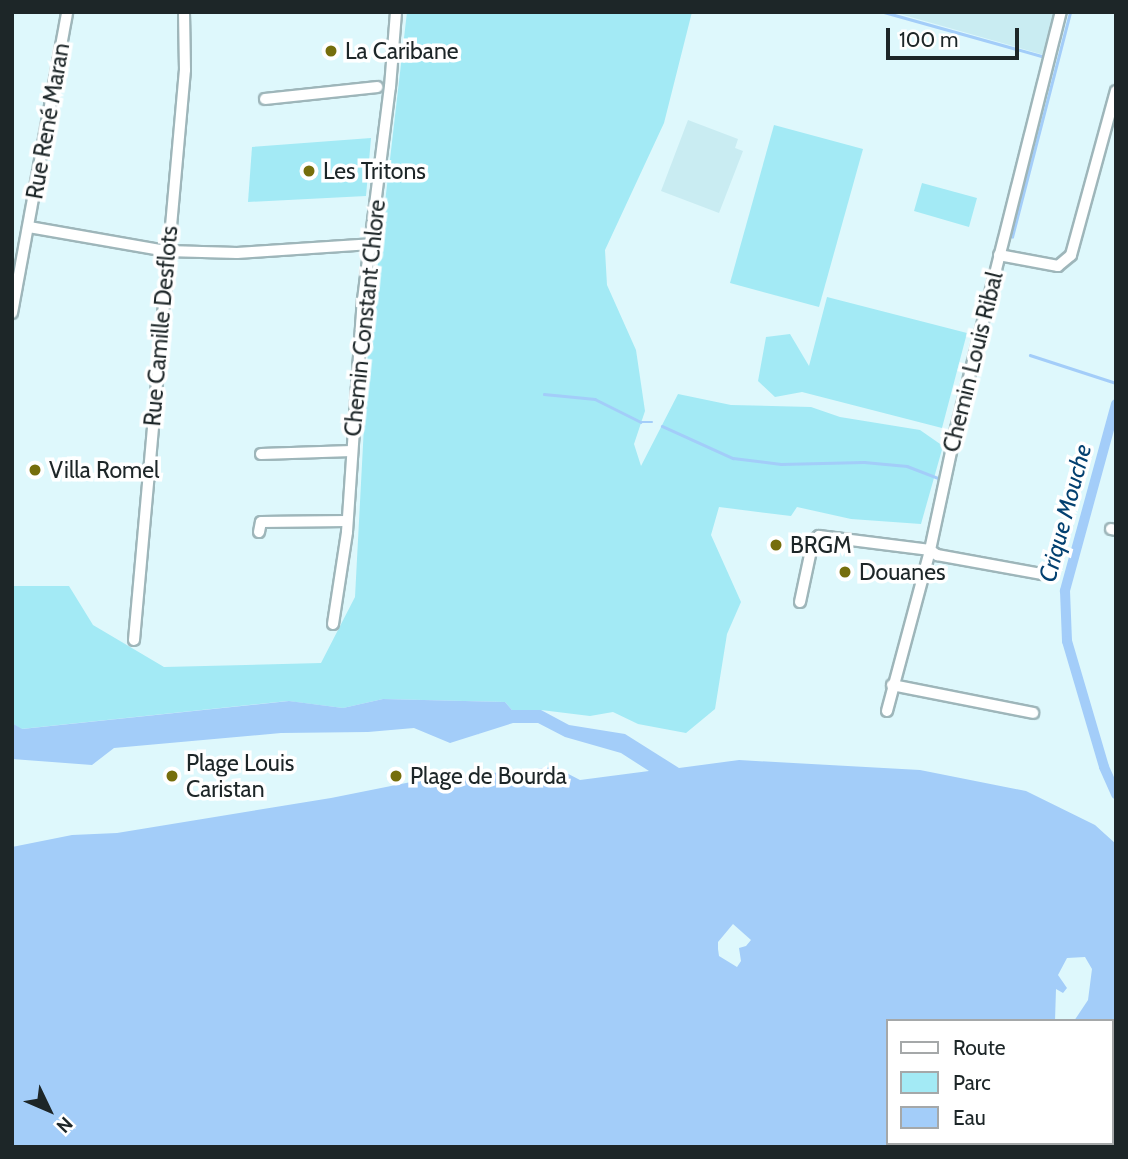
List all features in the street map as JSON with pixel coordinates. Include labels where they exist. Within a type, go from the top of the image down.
[{"type":"street","name":"Rue René Maran","points":[[12,313],[68,12]]},
{"type":"street","name":"Rue Camille Desflots","points":[[134,639],[185,70],[184,12]]},
{"type":"street","name":"Chemin Constant Chlore","points":[[333,624],[347,521],[363,300],[396,12]]},
{"type":"street","name":"Chemin Louis Ribal","points":[[887,711],[930,550],[999,255],[1061,12]]},
{"type":"street","points":[[265,99],[377,87]]},
{"type":"street","points":[[999,255],[1058,266],[1071,255],[1116,91]]},
{"type":"street","points":[[29,227],[167,251],[237,253],[371,244]]},
{"type":"street","points":[[261,454],[352,451]]},
{"type":"street","points":[[259,532],[261,522],[347,521]]},
{"type":"street","points":[[800,602],[813,541],[819,536],[930,550],[937,555],[1042,574],[1052,571]]},
{"type":"street","points":[[892,685],[1033,713]]},
{"type":"shaded area","points":[[893,12],[1055,12],[1044,55]]},
{"type":"shaded area","points":[[688,120],[738,139],[735,148],[743,151],[719,213],[661,191]]},
{"type":"green space","points":[[407,12],[692,12],[664,123],[605,250],[607,285],[636,350],[645,411],[634,444],[641,466],[678,394],[731,405],[811,407],[840,417],[920,430],[943,446],[921,524],[851,519],[797,507],[791,516],[719,507],[711,535],[741,602],[727,634],[715,709],[686,733],[638,724],[613,712],[590,716],[541,710],[512,710],[505,702],[383,699],[343,708],[288,701],[21,729],[12,723],[12,586],[69,586],[93,625],[164,667],[321,663],[355,597],[368,350]]},
{"type":"green space","points":[[774,125],[863,149],[819,307],[730,283]]},
{"type":"green space","name":"Les Tritons","points":[[371,138],[366,196],[248,202],[252,147]]},
{"type":"green space","points":[[922,183],[977,198],[969,227],[914,211]]},
{"type":"green space","points":[[827,297],[967,333],[942,428],[802,392],[775,397],[758,381],[766,337],[790,334],[809,366]]},
{"type":"water","points":[[383,699],[505,702],[512,710],[541,710],[569,725],[625,734],[679,768],[739,760],[920,770],[1026,791],[1095,825],[1116,844],[1116,1147],[12,1147],[12,847],[72,835],[117,833],[331,798],[421,780],[555,767],[580,780],[649,771],[621,753],[565,737],[538,723],[513,723],[450,743],[414,728],[368,732],[281,733],[114,748],[92,765],[12,759],[12,723],[22,729],[289,701],[343,708]],"holes":[[[733,924],[751,940],[746,946],[739,948],[741,961],[737,967],[719,956],[718,942]]]},
{"type":"waterway","points":[[884,12],[1042,56]]},
{"type":"waterway","points":[[1012,237],[1070,12]]},
{"type":"waterway","points":[[1030,355],[1116,383]]},
{"type":"waterway","points":[[544,394],[595,399],[641,422],[652,422]]},
{"type":"waterway","name":"Crique Mouche","points":[[1116,404],[1065,591],[1067,641],[1104,767],[1116,794]]},
{"type":"waterway","points":[[662,426],[733,458],[781,464],[864,462],[907,466],[941,479]]},
{"type":"place","name":"La Caribane","points":[[331,51]]},
{"type":"place","name":"Les Tritons","points":[[309,171]]},
{"type":"place","name":"Villa Romel","points":[[35,470]]},
{"type":"place","name":"BRGM","points":[[776,545]]},
{"type":"place","name":"Douanes","points":[[845,572]]},
{"type":"place","name":"Plage Louis Caristan","points":[[172,776]]},
{"type":"place","name":"Plage de Bourda","points":[[396,776]]}]
